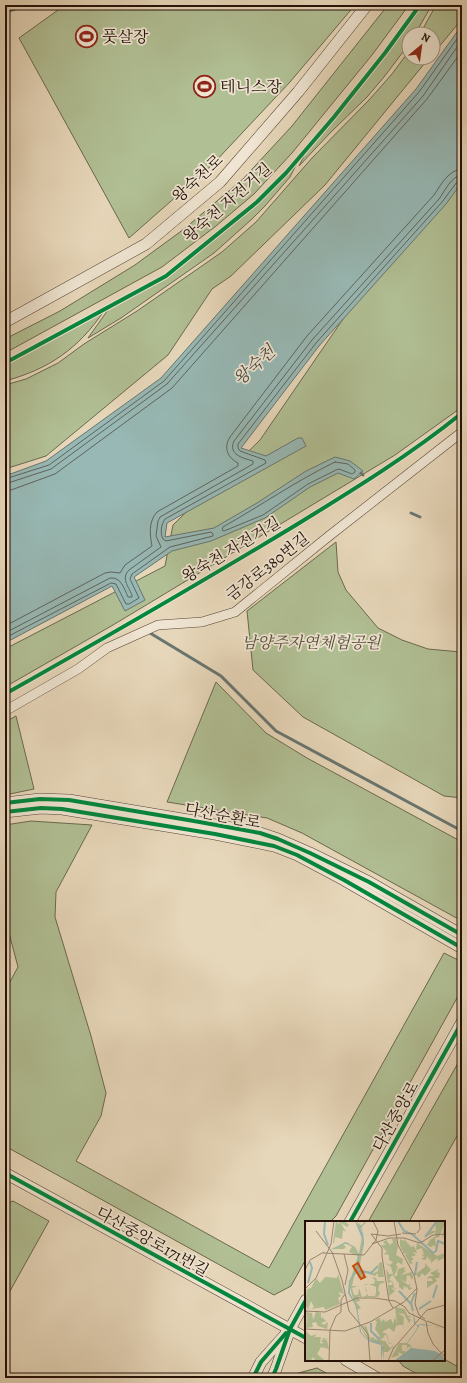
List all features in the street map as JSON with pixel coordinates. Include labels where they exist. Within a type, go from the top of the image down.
[{"type":"street","name":"왕숙천로","points":[[5,322],[146,244],[220,182],[298,92],[367,5]]},
{"type":"street","name":"금강로380번길","points":[[5,711],[78,669],[107,648],[158,625],[202,622],[235,612],[462,432]]},
{"type":"street","name":"다산순환로","points":[[5,803],[40,799],[69,800],[260,833],[310,852],[369,882],[462,935]]},
{"type":"street","name":"다산순환로","points":[[5,812],[41,808],[62,809],[215,834],[274,846],[297,855],[462,948]]},
{"type":"street","name":"다산중앙로","points":[[351,1221],[462,1022]]},
{"type":"street","name":"다산중앙로171번길","points":[[5,1174],[305,1337]]},
{"type":"street","points":[[272,1378],[290,1329],[305,1302]]},
{"type":"street","points":[[253,1378],[261,1362],[290,1329]]},
{"type":"street","points":[[348,1361],[377,1378]]},
{"type":"green space","points":[[65,5],[355,5],[290,82],[212,165],[129,238],[19,38]]},
{"type":"green space","points":[[388,5],[409,5],[372,55],[292,153],[254,194],[216,226],[162,267],[5,353],[5,339],[60,311],[135,265],[184,229],[243,179],[292,126]]},
{"type":"green space","points":[[422,5],[432,5],[420,26],[406,26]]},
{"type":"green space","points":[[436,5],[462,5],[462,19],[441,44],[441,26],[424,26]]},
{"type":"green space","points":[[401,33],[401,55],[384,77],[367,97],[299,166],[306,152],[348,103]]},
{"type":"green space","points":[[401,62],[401,66],[422,66],[325,185],[231,276],[212,289],[168,355],[46,456],[5,469],[5,385],[26,379],[58,363],[84,344],[137,311],[222,252],[256,222],[312,158],[369,100]]},
{"type":"green space","points":[[300,157],[290,177],[265,206],[214,253],[121,318],[88,338],[110,307],[176,271],[241,217],[272,188]]},
{"type":"green space","points":[[462,176],[462,407],[395,455],[113,625],[5,687],[5,649],[165,566],[173,525],[260,440],[365,287]]},
{"type":"green space","points":[[104,311],[84,336],[61,356],[49,364],[5,381],[5,365]]},
{"type":"green space","name":"남양주자연체험공원","points":[[336,542],[338,572],[346,590],[378,628],[402,640],[428,649],[461,652],[462,650],[462,798],[444,796],[303,717],[253,670],[247,611]]},
{"type":"green space","points":[[216,682],[266,733],[307,758],[462,842],[462,921],[302,833],[267,818],[167,802]]},
{"type":"green space","points":[[16,716],[34,789],[5,795],[5,722]]},
{"type":"green space","points":[[31,821],[92,825],[56,892],[55,917],[91,1036],[106,1093],[101,1116],[76,1161],[269,1268],[444,953],[462,962],[462,989],[336,1216],[331,1221],[305,1221],[305,1261],[291,1286],[274,1295],[5,1146],[5,991],[18,967],[5,918],[5,825]]},
{"type":"green space","points":[[462,1056],[462,1127],[410,1221],[369,1221]]},
{"type":"green space","points":[[13,1201],[49,1221],[5,1300],[5,1204]]},
{"type":"green space","points":[[445,1360],[462,1369],[462,1378],[424,1378],[403,1366],[399,1361],[445,1361]]},
{"type":"green space","points":[[317,1368],[335,1378],[293,1378],[295,1374]]},
{"type":"water","name":"왕숙천","points":[[462,25],[462,182],[446,204],[319,346],[241,448],[266,456],[298,438],[302,438],[306,446],[167,523],[165,537],[214,528],[257,503],[306,471],[335,457],[350,461],[363,471],[354,479],[338,473],[310,487],[265,518],[211,541],[172,551],[134,577],[145,600],[125,611],[112,586],[5,643],[5,476],[46,461],[161,378],[416,89],[433,66],[441,66],[441,54]]},
{"type":"waterway","points":[[5,12],[28,5]]},
{"type":"waterway","points":[[411,513],[420,517]]},
{"type":"waterway","points":[[150,633],[221,676],[276,731],[462,831]]},
{"type":"cycle path","name":"왕숙천 자전거길","points":[[5,363],[166,276],[257,202],[286,173],[334,117],[385,53],[420,5]]},
{"type":"cycle path","name":"왕숙천 자전거길","points":[[5,694],[151,611],[296,525],[402,458],[462,413]]},
{"type":"cycle path","points":[[5,803],[40,799],[69,800],[260,833],[310,853],[369,882],[462,935]]},
{"type":"cycle path","points":[[5,812],[41,808],[62,809],[215,834],[274,846],[297,855],[344,880],[462,948]]},
{"type":"cycle path","points":[[351,1221],[462,1022]]},
{"type":"cycle path","points":[[5,1173],[305,1337]]},
{"type":"cycle path","points":[[272,1378],[290,1329],[305,1302]]},
{"type":"cycle path","points":[[253,1378],[261,1362],[286,1333]]},
{"type":"place","name":"풋살장","points":[[87,36]]},
{"type":"place","name":"테니스장","points":[[204,86]]}]
